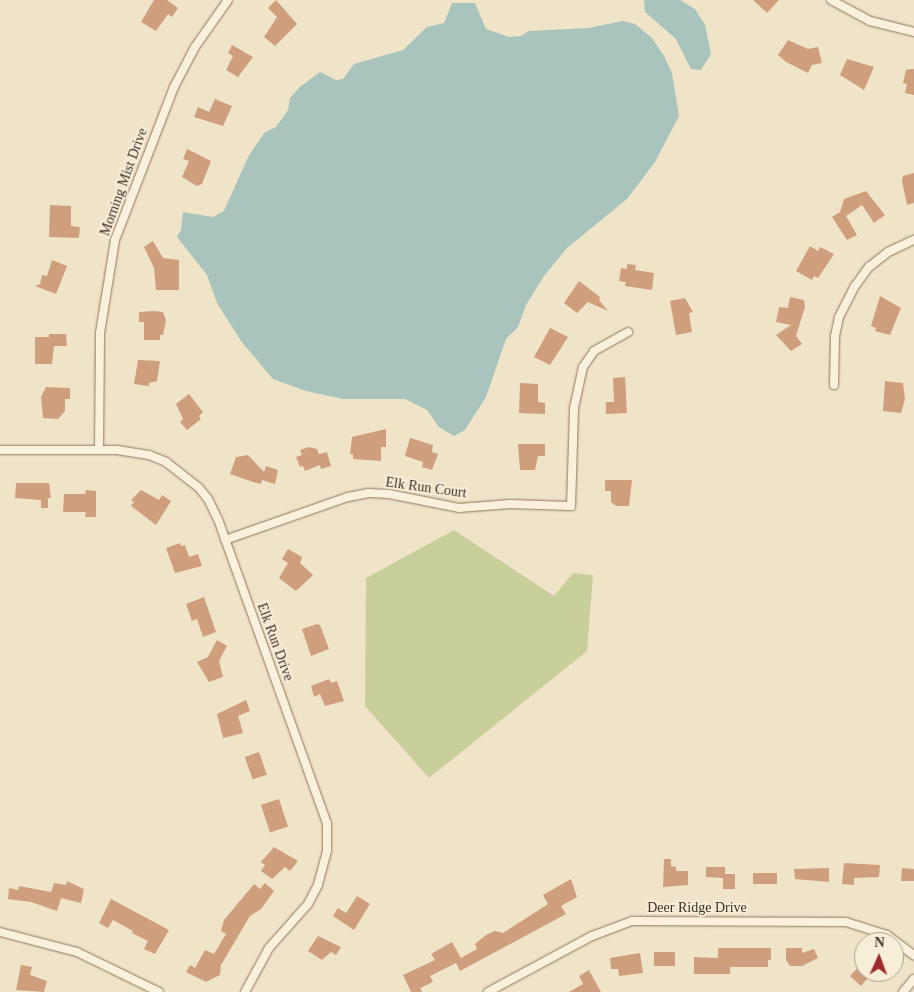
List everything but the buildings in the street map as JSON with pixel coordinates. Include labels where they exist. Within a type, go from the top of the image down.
[{"type":"street","name":"Morning Mist Drive","points":[[99,450],[100,333],[115,240],[174,87],[195,47],[228,0]]},
{"type":"street","points":[[831,0],[870,21],[914,32]]},
{"type":"street","points":[[834,385],[835,336],[839,317],[855,286],[869,267],[888,252],[914,240]]},
{"type":"street","name":"Elk Run Court","points":[[225,540],[348,497],[369,494],[389,494],[459,508],[510,504],[571,506],[574,408],[583,367],[601,346],[628,332]]},
{"type":"street","name":"Elk Run Drive","points":[[0,450],[99,450],[149,455],[184,475],[208,499],[225,540],[327,823],[328,841],[318,886],[308,904],[270,948],[245,992]]},
{"type":"street","name":"Deer Ridge Drive","points":[[488,992],[592,936],[632,921],[846,922],[887,935],[914,955]]},
{"type":"street","points":[[0,932],[77,952],[159,992]]},
{"type":"street","points":[[903,992],[914,979]]},
{"type":"green space","points":[[454,530],[554,596],[573,573],[593,575],[587,651],[429,778],[365,706],[366,578]]},
{"type":"water","points":[[644,0],[680,0],[695,9],[705,25],[711,54],[701,70],[691,69],[676,39],[645,12]]},
{"type":"water","points":[[452,3],[475,3],[486,29],[509,37],[521,36],[529,31],[588,28],[623,21],[635,24],[652,38],[664,56],[672,73],[679,116],[655,162],[627,199],[567,248],[544,276],[526,305],[518,327],[506,339],[486,397],[465,430],[454,436],[439,427],[427,410],[405,399],[343,399],[306,391],[273,379],[241,341],[217,303],[207,275],[177,237],[181,230],[183,212],[213,217],[224,211],[248,157],[264,133],[276,127],[288,110],[290,98],[300,87],[320,72],[336,80],[343,79],[354,64],[403,50],[427,27],[444,23]]}]
